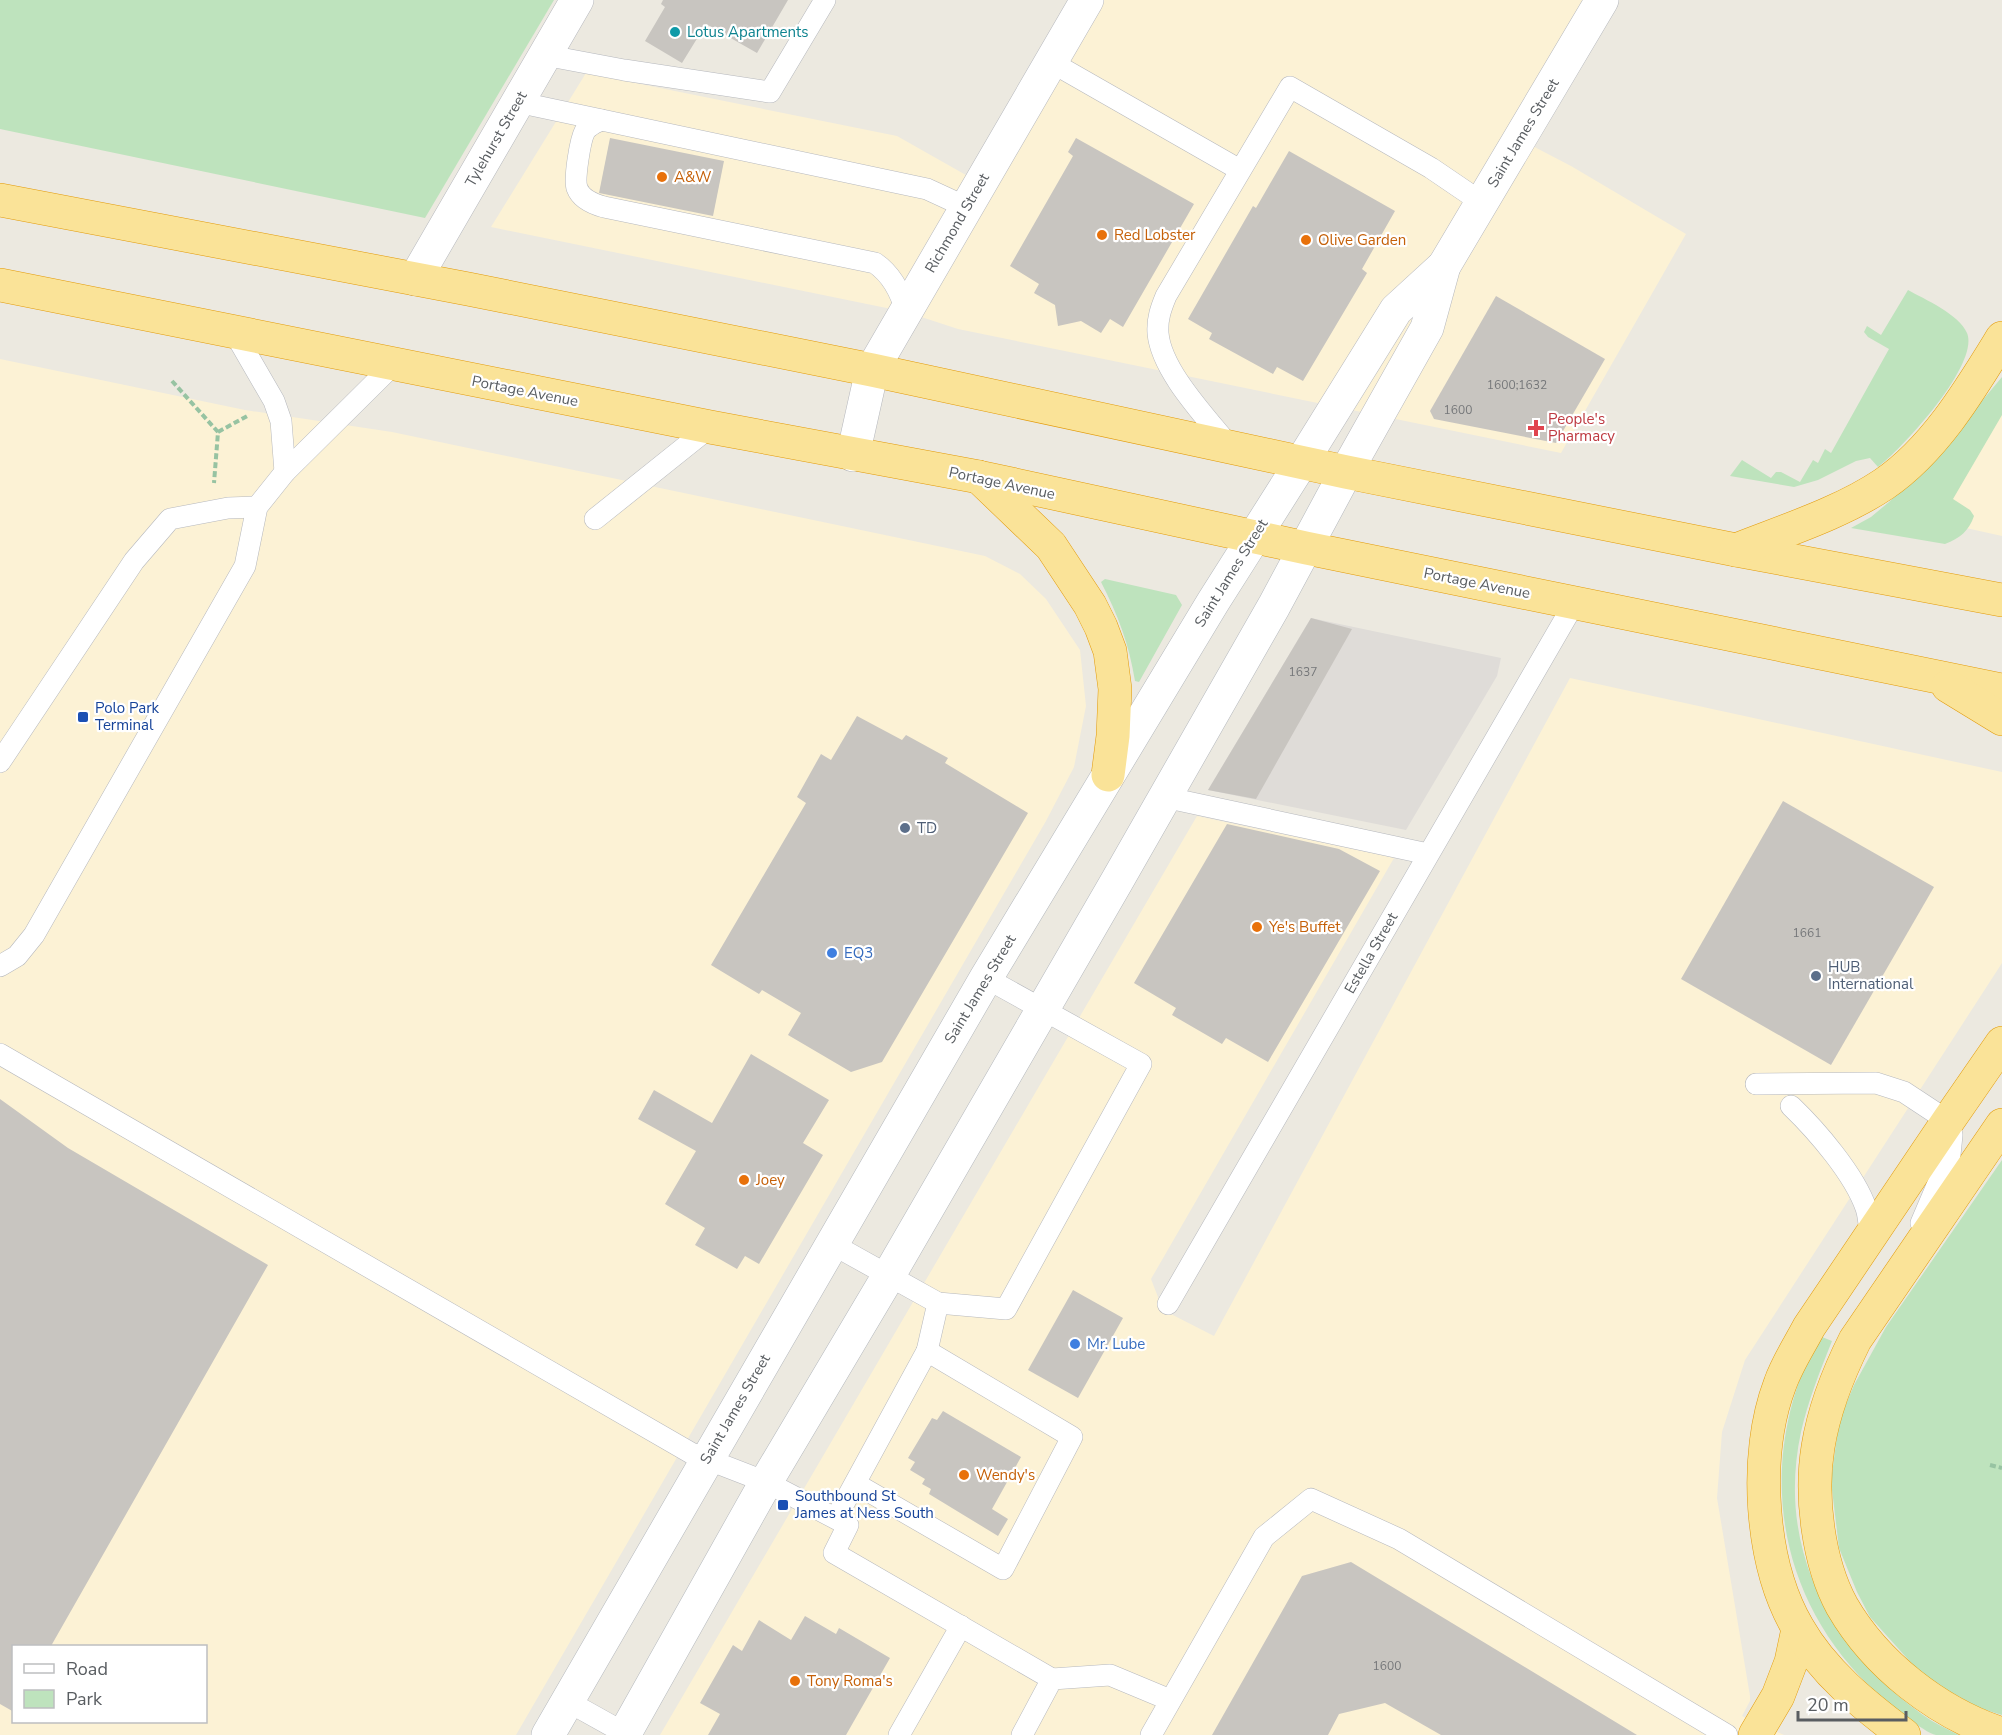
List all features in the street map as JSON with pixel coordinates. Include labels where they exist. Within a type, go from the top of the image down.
[{"type":"highway","points":[[0,200],[415,279],[872,370],[1346,472],[1736,550],[2002,600]]},
{"type":"highway","name":"Portage Avenue","points":[[0,285],[393,365],[853,455],[979,477],[1305,548],[2002,690]]},
{"type":"highway","points":[[1736,550],[1844,506],[1870,493],[1895,476],[1941,429],[2002,338]]},
{"type":"highway","points":[[979,477],[1051,546],[1090,605],[1101,627],[1110,651],[1115,689],[1113,736],[1108,775]]},
{"type":"highway","points":[[1929,674],[2002,719]]},
{"type":"highway","points":[[1904,1735],[1845,1687],[1822,1663],[1798,1629],[1788,1607],[1768,1542],[1763,1480],[1772,1412],[1779,1385],[1809,1327],[2002,1043]]},
{"type":"highway","points":[[2002,1125],[1855,1340],[1826,1408],[1818,1446],[1815,1481],[1821,1543],[1842,1605],[1862,1634],[1916,1689],[1947,1710],[1980,1727],[2002,1734]]},
{"type":"highway","points":[[1755,1735],[1778,1696],[1791,1662],[1798,1629]]},
{"type":"main road","name":"Tylehurst Street","points":[[415,279],[577,0]]},
{"type":"main road","name":"Richmond Street","points":[[853,455],[872,370],[1087,0]]},
{"type":"main road","name":"Saint James Street","points":[[626,1735],[766,1482],[1044,1010],[1305,548],[1427,328],[1444,266],[1602,0]]},
{"type":"main road","name":"Saint James Street","points":[[548,1735],[986,978],[1253,537],[1395,310],[1444,266]]},
{"type":"lane","points":[[544,55],[770,92],[825,0]]},
{"type":"lane","points":[[1051,62],[1240,170]]},
{"type":"lane","points":[[1230,447],[1175,376],[1160,344],[1158,318],[1166,296],[1290,87],[1431,168],[1480,202]]},
{"type":"lane","points":[[517,102],[927,189],[966,207]]},
{"type":"lane","points":[[601,120],[590,124],[586,130],[579,159],[576,186],[583,197],[589,201],[604,207],[874,263],[892,280],[901,295],[906,312]]},
{"type":"lane","points":[[234,332],[274,401],[281,421],[285,472]]},
{"type":"lane","points":[[0,966],[17,956],[34,935],[245,566],[257,507],[285,472],[393,365]]},
{"type":"lane","points":[[594,519],[710,427]]},
{"type":"lane","points":[[0,762],[134,561],[170,519],[212,510],[257,507]]},
{"type":"lane","name":"Estella Street","points":[[1168,1304],[1575,602]]},
{"type":"lane","points":[[1164,797],[1428,854]]},
{"type":"lane","points":[[832,1244],[938,1302],[1006,1309],[1141,1064],[986,978]]},
{"type":"lane","points":[[0,1054],[690,1453],[766,1482],[848,1525],[834,1553],[1052,1679],[1110,1675],[1170,1700]]},
{"type":"lane","points":[[1756,1084],[1876,1083],[1904,1092],[1948,1120],[1952,1135],[1950,1155],[1922,1219],[1916,1248]]},
{"type":"lane","points":[[1791,1106],[1826,1144],[1860,1193],[1867,1210],[1870,1236]]},
{"type":"lane","points":[[836,1518],[927,1351],[938,1302]]},
{"type":"lane","points":[[856,1484],[1003,1569],[1072,1437],[927,1351]]},
{"type":"lane","points":[[1150,1735],[1264,1537],[1311,1499],[1399,1539],[1726,1735]]},
{"type":"lane","points":[[899,1735],[961,1626]]},
{"type":"lane","points":[[1022,1735],[1052,1679]]},
{"type":"lane","points":[[567,1701],[626,1735]]},
{"type":"path","points":[[172,381],[218,432],[212,510]]},
{"type":"path","points":[[1990,1465],[2002,1468]]},
{"type":"shaded area","points":[[1087,0],[1602,0],[1519,139],[1571,166],[1686,234],[1561,453],[958,329],[906,312],[491,227],[586,73],[897,136],[980,183]]},
{"type":"shaded area","points":[[0,359],[245,410],[392,432],[985,556],[1020,574],[1046,599],[1080,650],[1086,706],[1074,767],[1046,821],[516,1735],[0,1735]]},
{"type":"shaded area","points":[[2002,411],[2002,536],[1939,522]]},
{"type":"shaded area","points":[[1311,618],[1501,658],[1497,676],[1406,830],[1208,790]]},
{"type":"shaded area","points":[[1570,678],[2002,772],[2002,963],[1745,1360],[1722,1432],[1717,1498],[1750,1696],[1750,1701],[1742,1716],[1784,1735],[660,1735],[1197,816],[1394,858],[1151,1279],[1163,1310],[1214,1336]]},
{"type":"green space","points":[[0,0],[554,0],[425,218],[0,129]]},
{"type":"green space","points":[[1908,290],[1957,320],[1967,333],[1968,347],[1951,384],[1904,443],[1878,467],[1870,458],[1856,461],[1818,480],[1794,487],[1730,476],[1742,460],[1771,478],[1776,472],[1781,472],[1800,482],[1813,460],[1818,463],[1825,449],[1831,453],[1889,349],[1868,337],[1864,332],[1867,326],[1881,335]]},
{"type":"green space","points":[[2002,377],[2002,415],[1953,499],[1970,510],[1974,516],[1963,533],[1945,544],[1851,528],[1871,517],[1889,502],[1935,457]]},
{"type":"green space","points":[[1105,579],[1176,595],[1182,605],[1139,682],[1135,681],[1122,630],[1101,582]]},
{"type":"green space","points":[[2002,1160],[2002,1715],[1979,1708],[1923,1676],[1870,1617],[1839,1548],[1831,1481],[1839,1421],[1854,1385],[1886,1327]]},
{"type":"green space","points":[[1822,1337],[1832,1341],[1804,1420],[1795,1475],[1796,1516],[1804,1555],[1818,1592],[1837,1627],[1861,1659],[1890,1689],[1923,1715],[1959,1735],[1936,1735],[1923,1729],[1877,1693],[1849,1665],[1826,1633],[1808,1600],[1794,1564],[1785,1528],[1782,1490],[1783,1451],[1790,1412],[1799,1382]]},
{"type":"building","name":"Lotus Apartments","points":[[663,0],[788,0],[757,53],[706,24],[682,63],[645,41],[665,7],[661,4]]},
{"type":"building","name":"A&W","points":[[610,138],[724,161],[713,216],[599,193]]},
{"type":"building","name":"Red Lobster","points":[[1076,138],[1194,204],[1123,327],[1110,319],[1101,333],[1081,321],[1058,326],[1055,305],[1034,293],[1039,284],[1010,266],[1073,156],[1068,152]]},
{"type":"building","name":"Olive Garden","points":[[1289,151],[1395,211],[1362,269],[1367,273],[1303,381],[1277,367],[1273,374],[1209,339],[1212,333],[1188,319],[1253,206],[1256,208]]},
{"type":"building","points":[[1496,296],[1605,359],[1556,443],[1434,419],[1430,411]]},
{"type":"building","points":[[1311,618],[1352,629],[1256,799],[1208,790]]},
{"type":"building","points":[[857,716],[902,740],[906,735],[948,758],[945,763],[1028,813],[882,1062],[851,1072],[788,1035],[801,1013],[762,990],[759,994],[711,965],[806,803],[797,797],[821,754],[831,760]]},
{"type":"building","points":[[1783,801],[1934,887],[1831,1065],[1681,979]]},
{"type":"building","name":"Ye's Buffet","points":[[1227,824],[1339,849],[1380,871],[1268,1062],[1226,1038],[1222,1044],[1172,1015],[1176,1008],[1134,983]]},
{"type":"building","name":"Joey","points":[[751,1054],[829,1100],[803,1143],[823,1155],[759,1264],[745,1256],[737,1269],[695,1245],[705,1228],[665,1204],[696,1151],[638,1119],[654,1090],[712,1123]]},
{"type":"building","points":[[0,1099],[68,1148],[268,1265],[52,1645],[12,1645],[12,1711],[0,1704]]},
{"type":"building","name":"Mr. Lube","points":[[1073,1290],[1123,1318],[1078,1398],[1028,1370]]},
{"type":"building","name":"Wendy's","points":[[943,1411],[1021,1457],[992,1509],[1008,1519],[998,1536],[929,1494],[931,1489],[922,1484],[925,1479],[910,1470],[915,1462],[908,1458],[932,1418],[937,1420]]},
{"type":"building","points":[[1351,1562],[1637,1735],[1441,1735],[1385,1703],[1339,1714],[1328,1735],[1212,1735],[1302,1576]]},
{"type":"building","name":"Tony Roma's","points":[[805,1616],[836,1634],[839,1628],[890,1658],[846,1735],[708,1735],[720,1714],[700,1703],[733,1645],[742,1651],[759,1620],[791,1640]]},
{"type":"place","name":"Lotus Apartments","points":[[675,32]]},
{"type":"place","name":"A&W","points":[[662,177]]},
{"type":"place","name":"Red Lobster","points":[[1102,235]]},
{"type":"place","name":"Olive Garden","points":[[1306,240]]},
{"type":"place","name":"People's Pharmacy","points":[[1536,428]]},
{"type":"place","name":"Polo Park Terminal","points":[[83,717]]},
{"type":"place","name":"TD","points":[[905,828]]},
{"type":"place","name":"Ye's Buffet","points":[[1257,927]]},
{"type":"place","name":"EQ3","points":[[832,953]]},
{"type":"place","name":"HUB International","points":[[1816,976]]},
{"type":"place","name":"Joey","points":[[744,1180]]},
{"type":"place","name":"Mr. Lube","points":[[1075,1344]]},
{"type":"place","name":"Wendy's","points":[[964,1475]]},
{"type":"place","name":"Southbound St James at Ness South","points":[[783,1505]]},
{"type":"place","name":"Tony Roma's","points":[[795,1681]]}]
